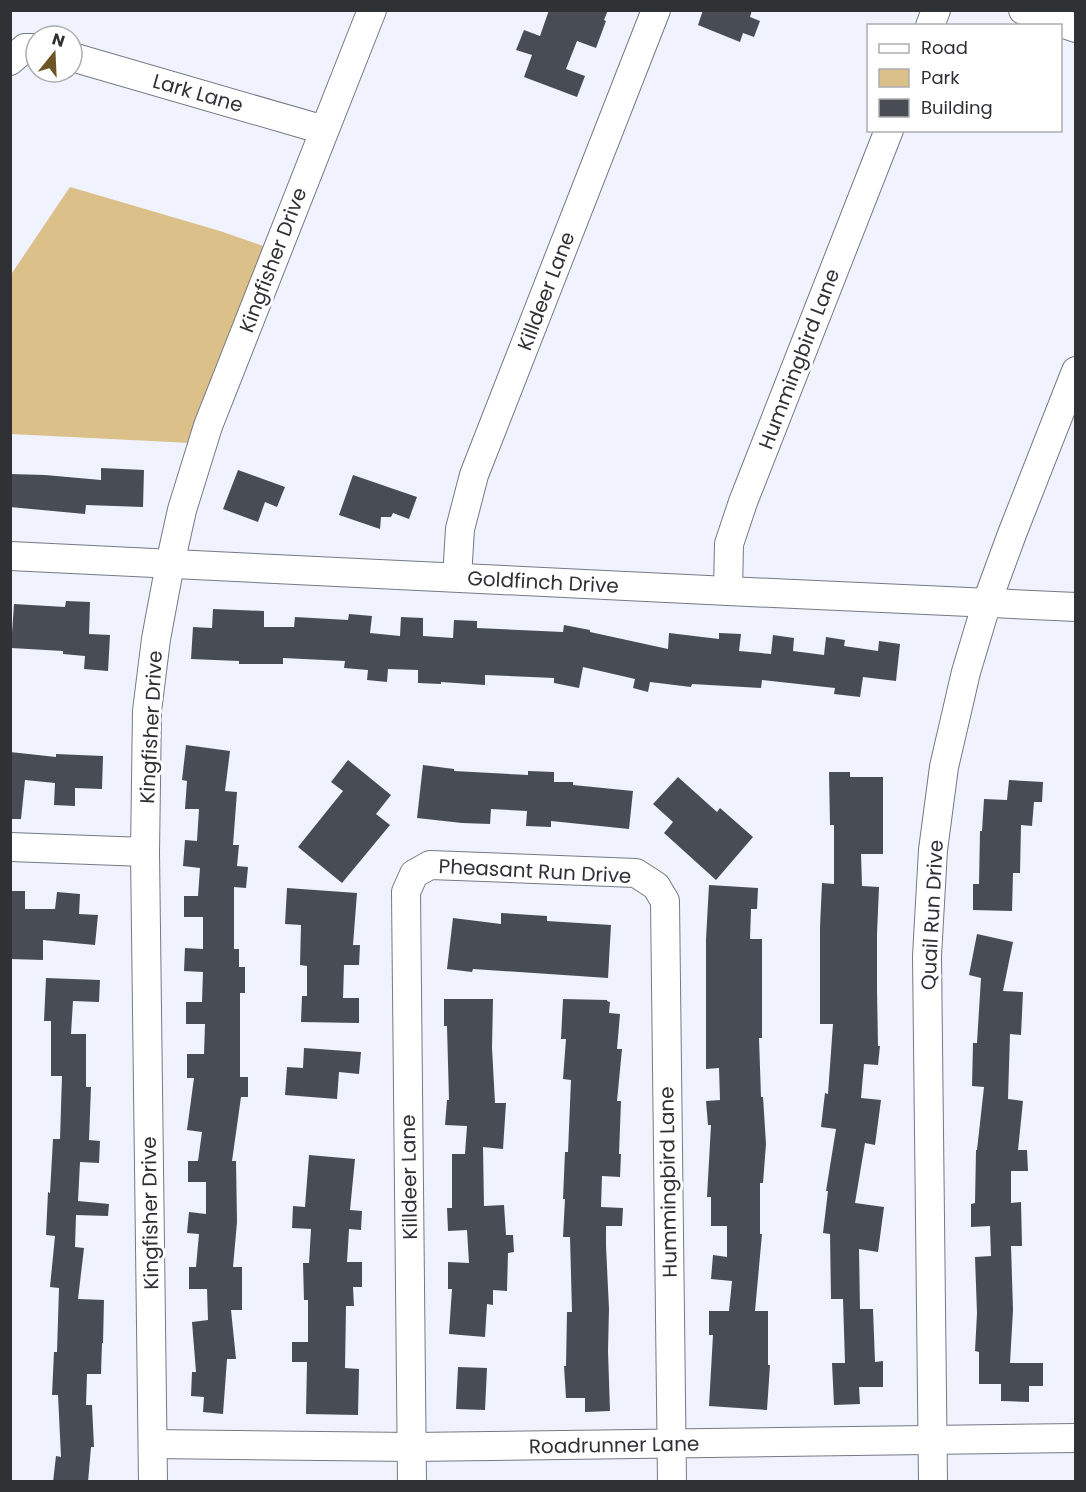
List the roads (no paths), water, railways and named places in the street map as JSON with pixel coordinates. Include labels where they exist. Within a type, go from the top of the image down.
[{"type":"street","name":"Kingfisher Drive","points":[[153,1482],[145,852],[147,711],[156,639],[183,510],[208,426],[372,10]]},
{"type":"street","name":"Killdeer Lane","points":[[457,577],[460,530],[474,475],[656,10]]},
{"type":"street","points":[[1023,10],[1076,28]]},
{"type":"street","points":[[10,61],[24,49]]},
{"type":"street","name":"Lark Lane","points":[[84,60],[324,130]]},
{"type":"street","name":"Hummingbird Lane","points":[[728,591],[729,544],[743,502],[888,132]]},
{"type":"street","name":"Quail Run Drive","points":[[933,1482],[927,957],[933,850],[944,767],[966,672],[987,602],[1076,371]]},
{"type":"street","name":"Goldfinch Drive","points":[[10,556],[1076,607]]},
{"type":"street","points":[[10,847],[145,852]]},
{"type":"street","name":"Pheasant Run Drive","points":[[414,874],[430,865],[636,873],[656,886]]},
{"type":"street","name":"Killdeer Lane","points":[[412,1482],[406,892],[414,874]]},
{"type":"street","name":"Hummingbird Lane","points":[[656,886],[665,901],[672,1482]]},
{"type":"street","name":"Roadrunner Lane","points":[[153,1444],[412,1447],[1076,1438]]}]
